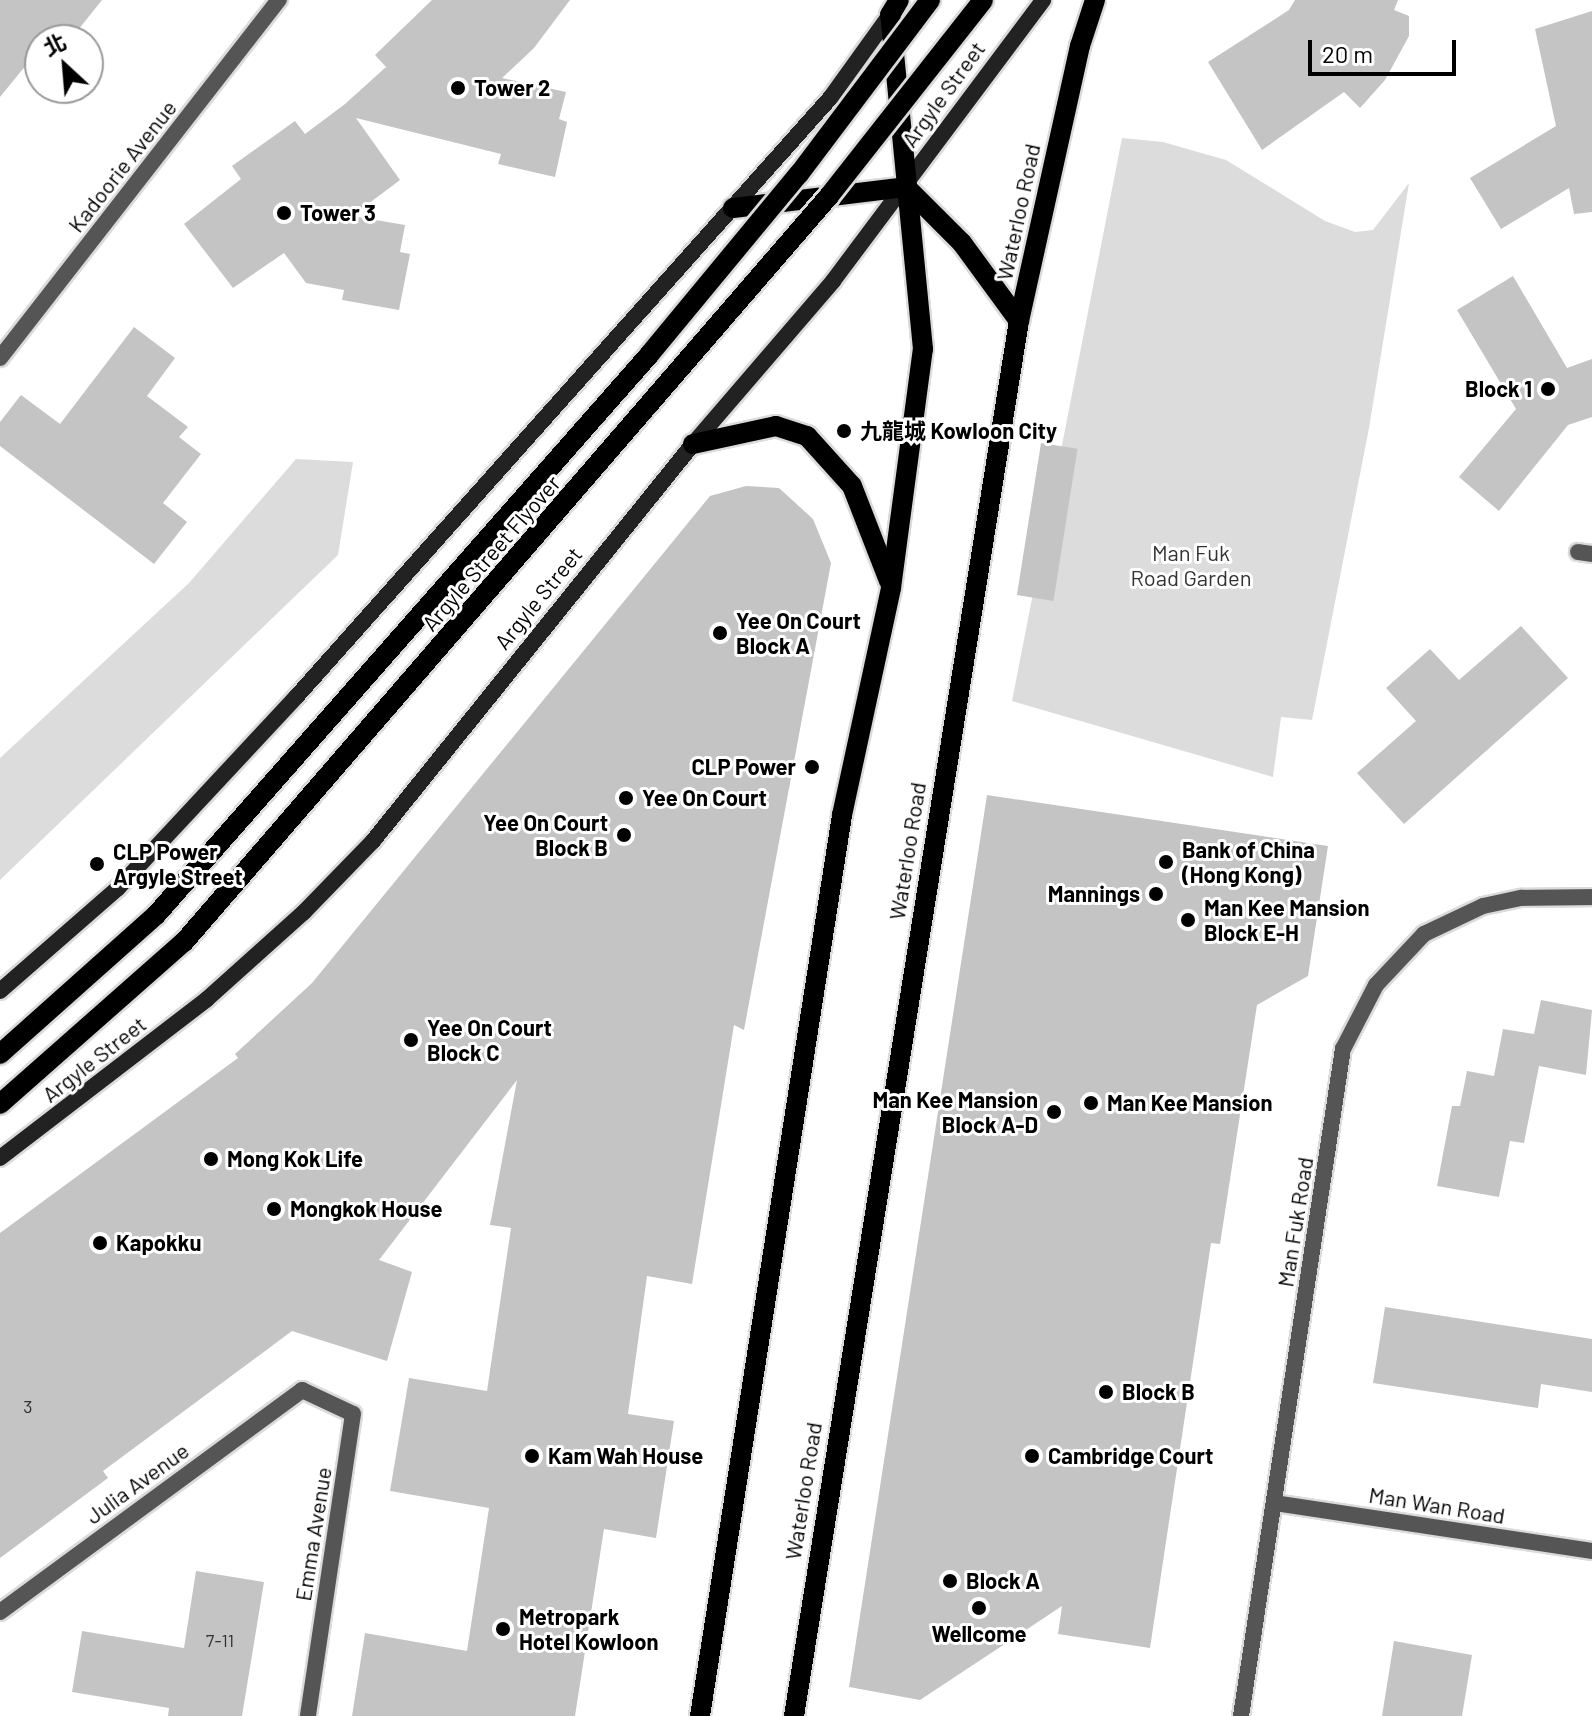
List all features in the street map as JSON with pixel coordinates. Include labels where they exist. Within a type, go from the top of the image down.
[{"type":"main road","name":"Argyle Street Flyover","points":[[0,1054],[156,915],[649,355],[799,174],[930,0]]},
{"type":"main road","name":"Argyle Street Flyover","points":[[0,1104],[184,942],[790,243],[983,0]]},
{"type":"main road","name":"Argyle Street","points":[[0,1158],[159,1038],[304,912],[373,841],[693,444],[906,187],[1043,0]]},
{"type":"main road","name":"Waterloo Road","points":[[794,1716],[1019,321],[1080,46],[1095,0]]},
{"type":"main road","points":[[700,1716],[837,844],[891,588],[923,349],[906,187],[895,8]]},
{"type":"main road","points":[[0,991],[118,888],[159,844],[831,97],[895,8]]},
{"type":"main road","points":[[733,208],[906,187]]},
{"type":"main road","points":[[906,187],[962,243],[1019,321]]},
{"type":"main road","points":[[693,444],[776,426],[807,436],[852,486],[891,588]]},
{"type":"street","name":"Kadoorie Avenue","points":[[0,358],[279,0]]},
{"type":"street","name":"Man Fuk Road","points":[[1241,1716],[1343,1049],[1376,985],[1424,934],[1483,906],[1522,898],[1592,897]]},
{"type":"street","name":"Julia Avenue","points":[[0,1612],[302,1390]]},
{"type":"street","name":"Emma Avenue","points":[[302,1390],[353,1414],[308,1716]]},
{"type":"street","name":"Man Wan Road","points":[[1275,1503],[1592,1551]]},
{"type":"green space","name":"Man Fuk Road Garden","points":[[1122,138],[1163,142],[1226,160],[1325,221],[1355,232],[1373,230],[1409,183],[1369,428],[1312,720],[1281,717],[1273,777],[1012,701]]},
{"type":"green space","points":[[296,459],[353,462],[338,555],[0,880],[0,758],[189,583]]},
{"type":"building","points":[[0,0],[102,0],[83,24],[24,24],[24,68],[0,97]]},
{"type":"building","points":[[432,0],[570,0],[534,48],[502,78],[566,92],[559,119],[567,122],[555,177],[498,164],[501,154],[356,118],[400,180],[352,216],[405,225],[400,252],[410,254],[399,310],[342,300],[344,290],[306,283],[284,253],[233,288],[184,224],[241,179],[232,166],[295,121],[305,134],[386,67],[375,55]]},
{"type":"building","points":[[1295,0],[1398,0],[1394,10],[1409,16],[1409,36],[1385,80],[1360,108],[1344,92],[1262,150],[1208,62],[1289,10]]},
{"type":"building","points":[[1592,11],[1592,212],[1574,214],[1569,188],[1501,229],[1470,178],[1556,126],[1535,29]]},
{"type":"building","name":"Block 1","points":[[1513,276],[1567,368],[1592,359],[1592,417],[1568,425],[1499,511],[1459,477],[1516,409],[1457,310]]},
{"type":"building","points":[[134,327],[175,358],[147,396],[188,427],[179,437],[201,454],[163,503],[187,522],[154,564],[0,446],[0,422],[21,395],[60,424]]},
{"type":"building","points":[[1041,443],[1078,449],[1053,601],[1017,595]]},
{"type":"building","points":[[746,486],[779,488],[813,519],[831,563],[744,1030],[734,1025],[692,1284],[647,1276],[628,1414],[674,1421],[656,1538],[604,1529],[575,1716],[352,1716],[365,1633],[467,1651],[489,1508],[390,1491],[409,1378],[487,1391],[511,1228],[490,1225],[517,1080],[379,1260],[412,1272],[387,1361],[292,1331],[103,1471],[108,1478],[0,1558],[0,1233],[238,1058],[235,1054],[312,983],[710,496]]},
{"type":"building","points":[[1521,626],[1568,678],[1404,824],[1357,773],[1416,721],[1386,688],[1430,649],[1459,680]]},
{"type":"building","points":[[987,795],[1328,846],[1308,976],[1257,1005],[1220,1244],[1211,1243],[1150,1648],[1058,1634],[1062,1606],[920,1700],[849,1687]]},
{"type":"building","points":[[1541,1000],[1592,1010],[1586,1075],[1539,1066],[1524,1143],[1510,1141],[1499,1197],[1437,1186],[1452,1106],[1460,1106],[1467,1071],[1494,1076],[1503,1029],[1534,1034]]},
{"type":"building","points":[[1385,1307],[1592,1339],[1592,1392],[1541,1384],[1538,1408],[1373,1383]]},
{"type":"building","points":[[196,1571],[264,1582],[242,1716],[168,1716],[169,1708],[72,1692],[82,1631],[184,1648]]},
{"type":"building","points":[[1394,1641],[1472,1655],[1462,1716],[1382,1716]]},
{"type":"place","name":"Tower 2","points":[[458,88]]},
{"type":"place","name":"Tower 3","points":[[284,213]]},
{"type":"place","name":"Block 1","points":[[1548,389]]},
{"type":"place","name":"九龍城 Kowloon City","points":[[844,431]]},
{"type":"place","name":"Yee On Court Block A","points":[[720,633]]},
{"type":"place","name":"CLP Power","points":[[812,767]]},
{"type":"place","name":"Yee On Court","points":[[626,798]]},
{"type":"place","name":"Yee On Court Block B","points":[[624,835]]},
{"type":"place","name":"Bank of China (Hong Kong)","points":[[1166,862]]},
{"type":"place","name":"CLP Power Argyle Street","points":[[97,864]]},
{"type":"place","name":"Mannings","points":[[1156,894]]},
{"type":"place","name":"Man Kee Mansion Block E-H","points":[[1188,920]]},
{"type":"place","name":"Yee On Court Block C","points":[[411,1040]]},
{"type":"place","name":"Man Kee Mansion","points":[[1091,1103]]},
{"type":"place","name":"Man Kee Mansion Block A-D","points":[[1054,1112]]},
{"type":"place","name":"Mong Kok Life","points":[[211,1159]]},
{"type":"place","name":"Mongkok House","points":[[274,1209]]},
{"type":"place","name":"Kapokku","points":[[100,1243]]},
{"type":"place","name":"Block B","points":[[1106,1392]]},
{"type":"place","name":"Kam Wah House","points":[[532,1456]]},
{"type":"place","name":"Cambridge Court","points":[[1032,1456]]},
{"type":"place","name":"Block A","points":[[950,1581]]},
{"type":"place","name":"Wellcome","points":[[979,1608]]},
{"type":"place","name":"Metropark Hotel Kowloon","points":[[503,1629]]}]
